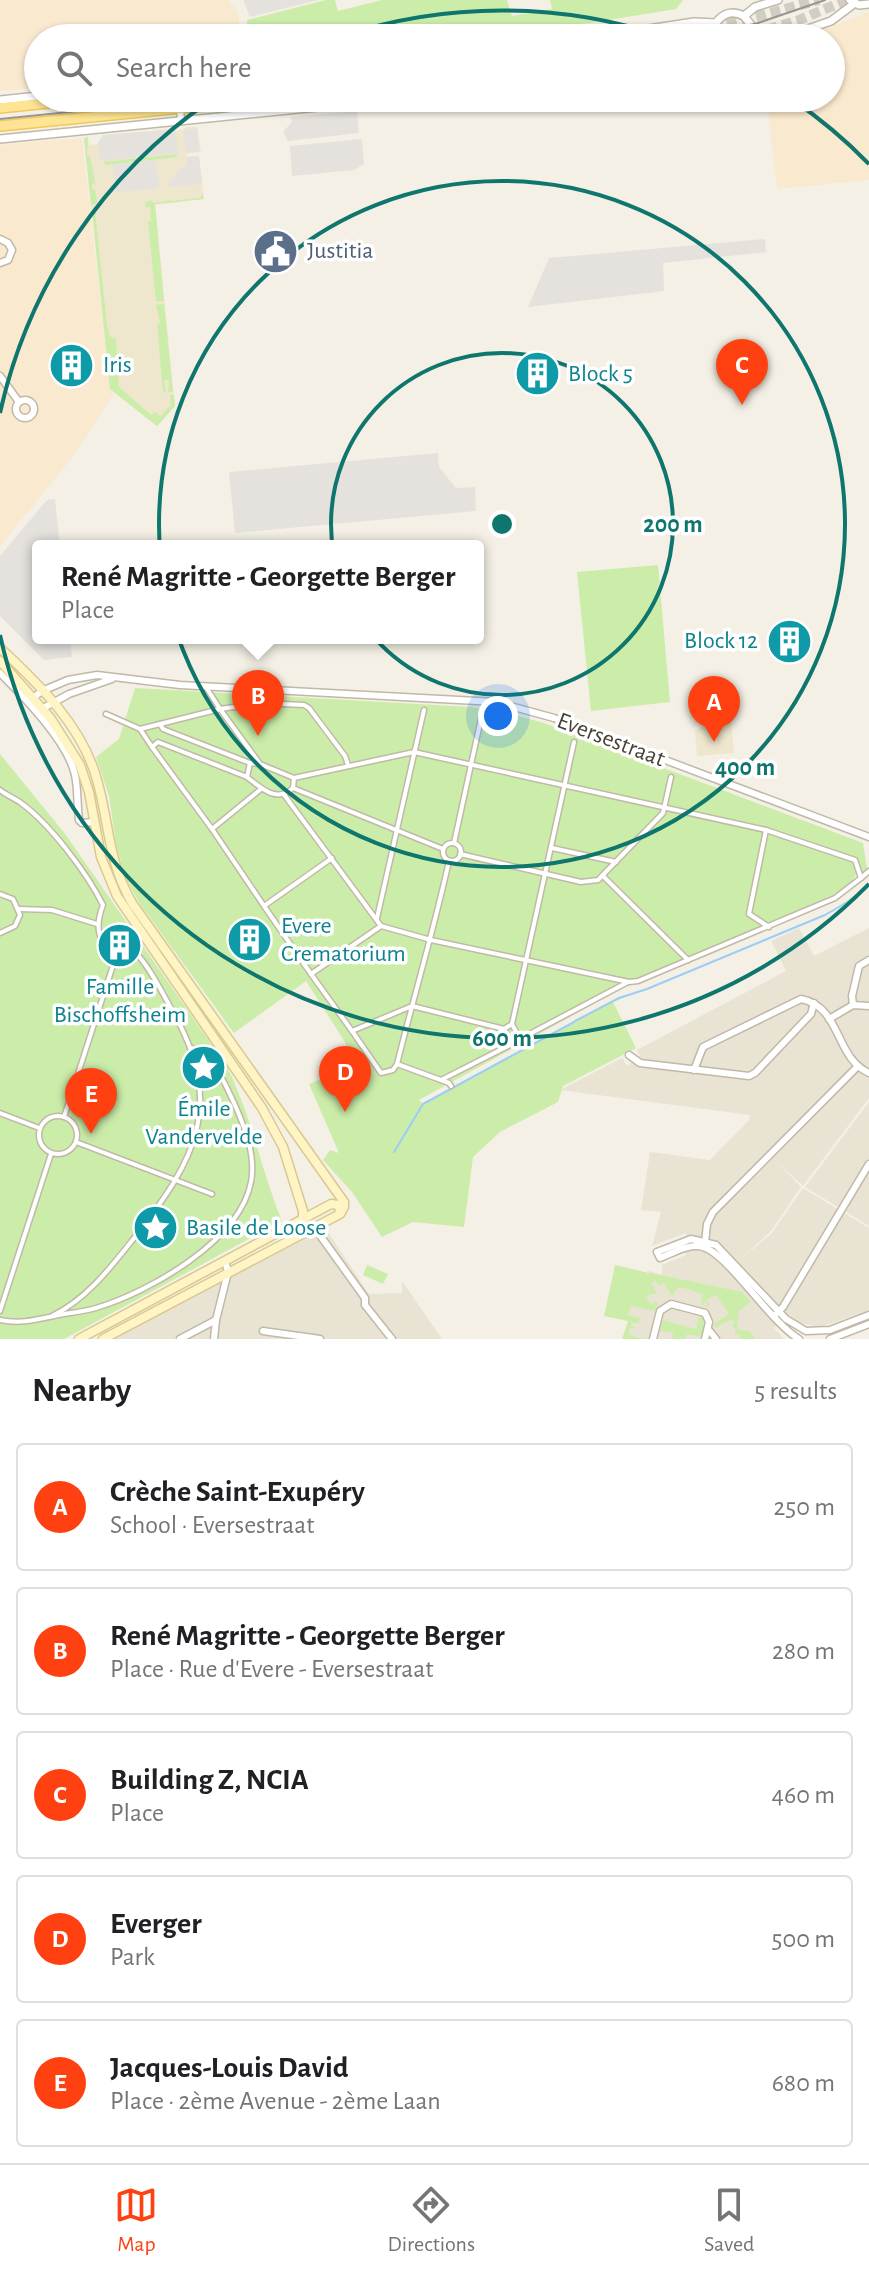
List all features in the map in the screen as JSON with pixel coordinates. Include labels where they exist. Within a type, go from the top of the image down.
[{"type":"main road","points":[[0,108],[24,106]]},
{"type":"main road","points":[[0,126],[109,112]]},
{"type":"main road","points":[[0,648],[52,702],[77,734],[93,766],[101,857],[117,896],[243,1078],[275,1130],[290,1167],[303,1218]]},
{"type":"main road","points":[[0,661],[33,698],[39,711],[68,744],[80,765],[117,872],[132,903],[341,1195],[345,1205],[340,1214],[103,1339]]},
{"type":"main road","points":[[79,1339],[303,1218],[335,1203],[340,1206],[340,1214]]},
{"type":"main road","points":[[281,1232],[286,1241]]},
{"type":"street","points":[[744,16],[755,7],[778,0]]},
{"type":"street","points":[[822,24],[831,21],[852,2],[869,4]]},
{"type":"street","points":[[681,24],[716,23],[726,14],[736,13],[744,16],[748,24]]},
{"type":"street","points":[[0,100],[24,97]]},
{"type":"street","points":[[180,112],[181,121]]},
{"type":"street","points":[[233,112],[237,115]]},
{"type":"street","points":[[0,139],[264,112]]},
{"type":"street","points":[[0,239],[8,243],[12,250],[8,260],[0,263]]},
{"type":"street","points":[[0,376],[19,402]]},
{"type":"street","points":[[0,673],[39,711],[70,762],[75,774],[78,817],[82,823],[100,822]]},
{"type":"street","points":[[33,698],[42,691],[86,676],[118,678]]},
{"type":"street","points":[[39,711],[81,688],[118,678]]},
{"type":"street","name":"Eversestraat","points":[[118,678],[205,686],[496,702],[543,714],[869,837]]},
{"type":"street","points":[[205,686],[260,764]]},
{"type":"street","points":[[106,714],[140,729],[161,727],[220,709],[253,703],[304,705],[345,756],[348,765]]},
{"type":"street","points":[[376,920],[424,710]]},
{"type":"street","points":[[454,843],[482,714]]},
{"type":"street","points":[[152,747],[158,742],[161,727]]},
{"type":"street","points":[[161,727],[294,778],[414,752],[565,784],[766,830],[855,860],[861,878]]},
{"type":"street","points":[[140,729],[381,1073],[393,1070],[397,1064],[449,861]]},
{"type":"street","points":[[158,742],[247,777],[261,789],[278,796],[285,796],[293,788],[294,778]]},
{"type":"street","points":[[520,1039],[512,1024],[574,742]]},
{"type":"street","points":[[247,777],[250,763]]},
{"type":"street","points":[[460,854],[581,882],[598,880],[665,807],[671,777]]},
{"type":"street","points":[[293,788],[443,849]]},
{"type":"street","points":[[212,829],[261,789]]},
{"type":"street","points":[[0,790],[28,809],[60,841],[103,905],[97,924],[102,941],[117,953],[136,953],[156,982],[192,1048],[198,1080],[197,1130],[187,1162],[177,1180],[117,1260],[84,1296],[52,1316]]},
{"type":"street","points":[[285,796],[381,926],[431,940],[629,982],[638,981],[835,898],[869,871]]},
{"type":"street","points":[[766,830],[749,914],[770,927]]},
{"type":"street","points":[[448,843],[454,843],[459,846],[460,854],[457,859],[449,861],[444,857],[443,849],[448,843]]},
{"type":"street","points":[[552,848],[616,862]]},
{"type":"street","points":[[264,906],[332,858]]},
{"type":"street","points":[[603,876],[688,960]]},
{"type":"street","points":[[0,894],[13,899],[19,909],[15,926],[0,933]]},
{"type":"street","points":[[19,909],[52,910],[97,924]]},
{"type":"street","points":[[311,974],[381,926]]},
{"type":"street","points":[[64,1117],[117,953]]},
{"type":"street","points":[[853,1005],[859,966],[869,960]]},
{"type":"street","points":[[441,1080],[629,982]]},
{"type":"street","points":[[694,1070],[703,1047],[801,999],[822,1008],[857,1067],[869,1073]]},
{"type":"street","points":[[629,1055],[640,1063],[744,1077],[755,1073],[811,1014],[814,1003]]},
{"type":"street","points":[[829,1019],[853,1005],[869,1006]]},
{"type":"street","points":[[352,1031],[412,1006],[504,1029],[512,1024]]},
{"type":"street","points":[[504,1029],[512,1044]]},
{"type":"street","points":[[0,1320],[31,1322],[96,1308],[122,1298],[172,1273],[213,1243],[242,1206],[251,1182],[252,1158],[242,1121],[213,1065],[201,1052],[192,1048]]},
{"type":"street","points":[[397,1064],[451,1086]]},
{"type":"street","points":[[705,1244],[709,1217],[713,1212],[857,1067]]},
{"type":"street","points":[[0,1113],[39,1128]]},
{"type":"street","points":[[64,1117],[76,1128],[76,1142],[66,1152],[51,1154],[40,1144],[39,1128],[49,1118],[64,1117]]},
{"type":"street","points":[[76,1142],[212,1194]]},
{"type":"street","points":[[0,1311],[51,1154]]},
{"type":"street","points":[[776,1314],[869,1164]]},
{"type":"street","points":[[314,1227],[365,1298],[365,1305],[392,1339]]},
{"type":"street","points":[[659,1255],[705,1244]]},
{"type":"street","points":[[705,1244],[799,1339]]},
{"type":"street","points":[[214,1339],[228,1272],[225,1260]]},
{"type":"street","points":[[653,1339],[659,1312],[669,1304],[704,1312],[708,1319],[705,1339]]},
{"type":"street","points":[[776,1314],[794,1326],[811,1332],[830,1330],[869,1315]]},
{"type":"street","points":[[180,1339],[216,1320]]},
{"type":"street","points":[[830,1339],[869,1324]]},
{"type":"street","points":[[708,1329],[716,1339]]},
{"type":"street","points":[[263,1331],[320,1339]]},
{"type":"shaded area","points":[[0,0],[228,0],[238,12],[239,24],[24,24],[24,88],[0,91]]},
{"type":"shaded area","points":[[243,0],[318,0],[250,17]]},
{"type":"shaded area","points":[[869,12],[869,180],[777,189],[769,112],[845,112],[845,24],[839,24]]},
{"type":"shaded area","points":[[357,112],[359,133],[288,141],[283,132],[292,122],[291,117]]},
{"type":"shaded area","points":[[197,127],[201,152],[186,156],[199,156],[204,199],[155,205],[175,406],[157,426],[110,389],[84,138],[88,137],[89,145],[97,144],[103,135],[175,129],[176,132]]},
{"type":"shaded area","points":[[197,127],[199,151],[186,152],[183,131]]},
{"type":"shaded area","points":[[175,129],[179,153],[102,161],[99,157],[98,143],[103,135]]},
{"type":"shaded area","points":[[82,138],[110,389],[114,393],[77,451],[0,546],[0,145]]},
{"type":"shaded area","points":[[362,139],[364,164],[354,170],[292,176],[290,146]]},
{"type":"shaded area","points":[[199,156],[202,184],[169,187],[169,182],[182,167],[187,166],[187,157]]},
{"type":"shaded area","points":[[156,160],[159,188],[116,192],[113,164]]},
{"type":"shaded area","points":[[765,239],[766,252],[663,263],[664,291],[528,307],[549,258]]},
{"type":"shaded area","points":[[438,453],[439,467],[456,488],[475,487],[476,511],[235,533],[229,472]]},
{"type":"shaded area","points":[[55,499],[59,540],[32,540],[32,644],[71,644],[72,657],[44,660],[0,616],[0,556],[47,500]]},
{"type":"shaded area","points":[[730,708],[734,753],[697,756],[695,731],[703,726],[702,710]]},
{"type":"shaded area","points":[[799,928],[814,956],[869,928],[869,1098],[803,1186],[774,1159],[801,1187],[771,1231],[741,1259],[772,1233],[803,1188],[869,1228],[869,1310],[820,1327],[800,1323],[788,1315],[774,1328],[784,1339],[627,1339],[632,1316],[628,1315],[630,1306],[635,1306],[645,1272],[662,1275],[662,1265],[686,1255],[686,1233],[652,1246],[661,1212],[641,1210],[650,1152],[710,1160],[749,1120],[750,1115],[560,1090],[622,1058],[627,1066],[640,1056],[637,1050],[786,971],[771,941]]},
{"type":"shaded area","points":[[869,1102],[869,1226],[805,1187]]},
{"type":"shaded area","points":[[322,1223],[369,1294],[402,1293],[402,1281],[442,1339],[115,1339]]},
{"type":"green space","points":[[326,0],[335,0],[338,11],[382,0],[507,0],[512,16],[552,9],[550,0],[683,0],[676,9],[580,24],[247,24],[247,20]]},
{"type":"green space","points":[[88,137],[87,156],[90,156],[95,183],[92,189],[95,189],[97,203],[91,205],[84,138]]},
{"type":"green space","points":[[177,154],[177,157],[106,165],[103,162]]},
{"type":"green space","points":[[202,193],[204,199],[155,204],[164,301],[156,301],[148,222],[151,221],[150,207],[145,207],[145,203],[150,200],[154,203],[167,199],[201,198]]},
{"type":"green space","points":[[92,209],[95,210],[107,325],[110,337],[116,339],[119,387],[151,415],[155,412],[161,416],[171,405],[170,395],[174,395],[175,406],[157,426],[110,389]]},
{"type":"green space","points":[[164,304],[173,392],[168,392],[169,380],[164,380],[166,392],[163,393],[157,324],[160,323],[156,305]]},
{"type":"green space","points":[[658,565],[670,702],[591,711],[577,572]]},
{"type":"green space","points":[[135,688],[471,707],[507,713],[544,723],[863,843],[867,869],[856,875],[847,888],[795,913],[628,980],[626,986],[419,1100],[423,1104],[616,999],[636,993],[613,1002],[636,1048],[563,1086],[558,1102],[500,1132],[473,1157],[464,1227],[413,1222],[382,1237],[352,1192],[323,1160],[330,1150],[339,1153],[309,1084],[354,1066],[345,1042],[306,981],[234,1033],[140,904],[125,877],[116,844],[109,796],[96,757],[119,739]]},
{"type":"green space","points":[[0,754],[66,835],[227,1067],[282,1221],[64,1339],[0,1339]]},
{"type":"green space","points":[[869,885],[853,899],[832,911]]},
{"type":"green space","points":[[832,911],[825,915],[732,953]]},
{"type":"green space","points":[[367,1265],[388,1274],[383,1284],[363,1275]]},
{"type":"green space","points":[[615,1265],[647,1275],[651,1273],[742,1292],[751,1302],[739,1311],[737,1329],[749,1331],[756,1339],[741,1339],[740,1334],[734,1332],[736,1330],[732,1326],[735,1322],[732,1319],[715,1328],[714,1324],[729,1314],[716,1295],[707,1300],[710,1305],[706,1308],[707,1299],[701,1306],[703,1294],[677,1288],[672,1296],[664,1283],[659,1286],[655,1280],[651,1283],[657,1293],[646,1296],[651,1304],[656,1301],[658,1305],[654,1311],[631,1306],[628,1315],[640,1318],[639,1323],[631,1323],[637,1328],[630,1328],[629,1335],[645,1339],[622,1339],[628,1321],[604,1316]]},
{"type":"green space","points":[[699,1315],[704,1321],[702,1337],[687,1334],[685,1339],[672,1339],[673,1332],[660,1331],[662,1320],[696,1329]]},
{"type":"waterway","points":[[575,1021],[619,998],[825,915],[865,889]]},
{"type":"waterway","points":[[394,1152],[423,1104],[574,1022]]},
{"type":"tunnel","points":[[728,24],[819,0]]},
{"type":"tunnel","points":[[786,24],[847,0]]},
{"type":"tram line","points":[[754,24],[825,0]]},
{"type":"tram line","points":[[0,119],[69,112]]},
{"type":"place","name":"Justitia","points":[[276,251]]},
{"type":"place","name":"Iris","points":[[72,365]]},
{"type":"place","name":"Block 5","points":[[537,374]]},
{"type":"place","name":"Building Z, NCIA","points":[[742,405]]},
{"type":"place","name":"Block 12","points":[[789,641]]},
{"type":"place","name":"René Magritte - Georgette Berger","points":[[258,736]]},
{"type":"place","name":"Crèche Saint-Exupéry","points":[[714,742]]},
{"type":"place","name":"Evere Crematorium","points":[[250,940]]},
{"type":"place","name":"Famille Bischoffsheim","points":[[120,945]]},
{"type":"place","name":"Émile Vandervelde","points":[[204,1067]]},
{"type":"place","name":"Everger","points":[[345,1112]]},
{"type":"place","name":"Jacques-Louis David","points":[[91,1134]]},
{"type":"place","name":"Basile de Loose","points":[[155,1228]]}]
